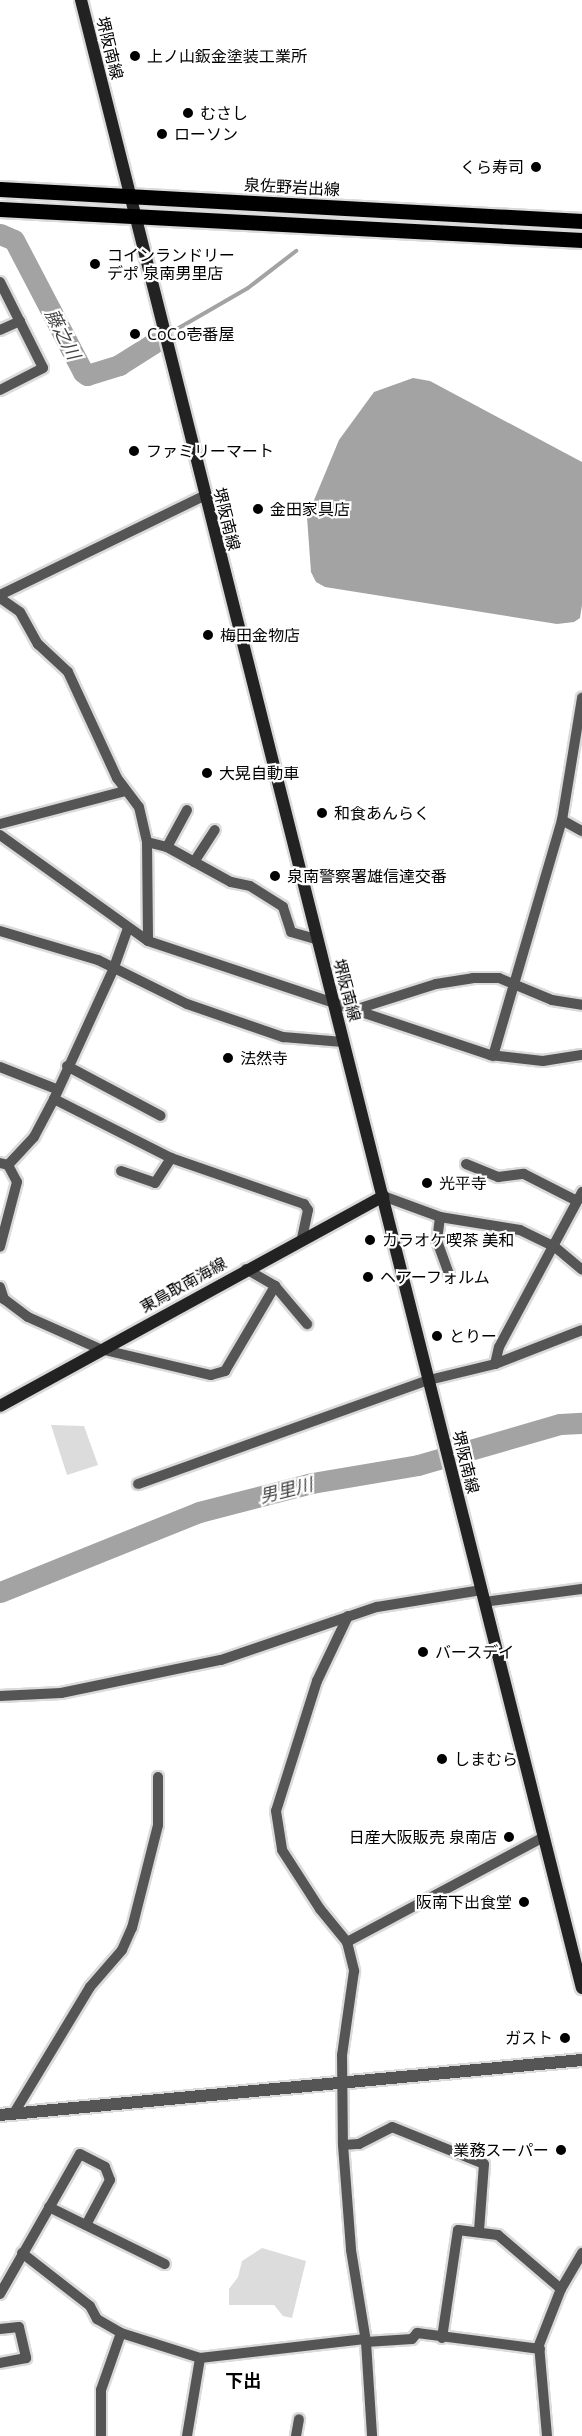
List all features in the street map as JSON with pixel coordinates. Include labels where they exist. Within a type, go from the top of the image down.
[{"type":"main road","name":"堺阪南線","points":[[81,0],[137,217],[204,496],[582,1988]]},
{"type":"main road","name":"泉佐野岩出線","points":[[0,189],[582,221]]},
{"type":"main road","points":[[0,209],[582,240]]},
{"type":"main road","name":"東鳥取南海線","points":[[0,1406],[302,1238],[383,1196]]},
{"type":"street","points":[[0,282],[43,368],[0,390]]},
{"type":"street","points":[[0,330],[20,321]]},
{"type":"street","points":[[148,941],[147,842],[139,807],[125,791],[68,672],[38,644],[20,612],[0,596],[204,496]]},
{"type":"street","points":[[493,1056],[562,820],[582,698]]},
{"type":"street","points":[[0,824],[125,791]]},
{"type":"street","points":[[167,847],[187,810]]},
{"type":"street","points":[[562,820],[582,831]]},
{"type":"street","points":[[194,862],[214,830]]},
{"type":"street","points":[[0,836],[148,941],[493,1056],[543,1061],[582,1054]]},
{"type":"street","points":[[147,842],[167,847],[231,882],[250,886],[283,906],[291,932],[316,939]]},
{"type":"street","points":[[0,1247],[18,1182],[4,1164],[34,1137],[113,970],[129,927]]},
{"type":"street","points":[[0,931],[98,960],[113,970],[187,1004],[283,1037],[343,1042]]},
{"type":"street","points":[[354,1011],[436,984],[481,978],[514,982],[552,1000],[582,1005]]},
{"type":"street","points":[[67,1066],[161,1116]]},
{"type":"street","points":[[0,1067],[55,1094],[171,1158],[304,1204],[308,1210],[302,1238]]},
{"type":"street","points":[[121,1171],[155,1183],[171,1158]]},
{"type":"street","points":[[466,1164],[498,1177],[524,1174],[579,1197],[555,1247],[499,1347],[495,1364]]},
{"type":"street","points":[[383,1196],[440,1217],[520,1230],[555,1247],[582,1270]]},
{"type":"street","points":[[440,1217],[437,1241],[449,1274]]},
{"type":"street","points":[[246,1269],[275,1286],[307,1324]]},
{"type":"street","points":[[0,1287],[4,1299],[28,1317],[100,1349],[211,1375],[225,1371],[275,1286]]},
{"type":"street","points":[[138,1484],[429,1380],[495,1364],[582,1330]]},
{"type":"street","points":[[0,1696],[61,1693],[221,1660],[377,1607],[482,1591],[582,1589]]},
{"type":"street","points":[[348,1616],[317,1681],[276,1811],[282,1850],[320,1909],[347,1942],[354,1971],[340,2082],[351,2250],[366,2340],[372,2436]]},
{"type":"street","points":[[14,2113],[90,1987],[122,1950],[132,1928],[158,1825],[158,1777]]},
{"type":"street","points":[[347,1942],[544,1837]]},
{"type":"street","points":[[0,2115],[582,2060]]},
{"type":"street","points":[[343,2145],[359,2144],[392,2127],[484,2164],[479,2231]]},
{"type":"street","points":[[0,2294],[80,2154],[105,2166],[110,2180],[86,2225]]},
{"type":"street","points":[[49,2207],[165,2264]]},
{"type":"street","points":[[442,2338],[458,2230],[498,2235],[561,2289]]},
{"type":"street","points":[[22,2253],[90,2306],[97,2319],[121,2333],[200,2358],[366,2340],[412,2339],[417,2333],[540,2349]]},
{"type":"street","points":[[548,2436],[540,2349],[561,2289],[582,2253]]},
{"type":"street","points":[[0,2329],[19,2327],[26,2358],[0,2363]]},
{"type":"street","points":[[101,2436],[101,2390],[121,2333]]},
{"type":"street","points":[[187,2436],[200,2358]]},
{"type":"street","points":[[296,2436],[299,2418]]},
{"type":"shaded area","points":[[413,378],[430,381],[582,462],[582,605],[580,618],[574,622],[557,624],[325,587],[316,582],[311,572],[307,517],[339,440],[374,392]]},
{"type":"shaded area","points":[[51,1425],[84,1426],[98,1465],[67,1475]]},
{"type":"shaded area","points":[[262,2248],[306,2261],[292,2318],[283,2316],[274,2305],[229,2305],[229,2289],[238,2277],[242,2261]]},
{"type":"waterway","name":"藤之川","points":[[0,234],[14,240],[83,372],[87,375],[119,365],[154,343]]},
{"type":"waterway","name":"藤之川","points":[[177,329],[248,288],[296,251]]},
{"type":"waterway","name":"男里川","points":[[0,1592],[199,1512],[312,1483],[418,1465],[560,1424],[582,1423]]},
{"type":"place","name":"上ノ山鈑金塗装工業所","points":[[135,56]]},
{"type":"place","name":"むさし","points":[[188,113]]},
{"type":"place","name":"ローソン","points":[[162,134]]},
{"type":"place","name":"くら寿司","points":[[536,167]]},
{"type":"place","name":"コインランドリー デポ 泉南男里店","points":[[95,264]]},
{"type":"place","name":"CoCo壱番屋","points":[[135,334]]},
{"type":"place","name":"ファミリーマート","points":[[134,451]]},
{"type":"place","name":"金田家具店","points":[[258,509]]},
{"type":"place","name":"梅田金物店","points":[[208,635]]},
{"type":"place","name":"大晃自動車","points":[[207,773]]},
{"type":"place","name":"和食あんらく","points":[[322,813]]},
{"type":"place","name":"泉南警察署雄信達交番","points":[[275,876]]},
{"type":"place","name":"法然寺","points":[[228,1058]]},
{"type":"place","name":"光平寺","points":[[427,1183]]},
{"type":"place","name":"カラオケ喫茶 美和","points":[[370,1240]]},
{"type":"place","name":"ヘアーフォルム","points":[[368,1277]]},
{"type":"place","name":"とりー","points":[[437,1336]]},
{"type":"place","name":"バースデイ","points":[[423,1652]]},
{"type":"place","name":"しまむら","points":[[442,1759]]},
{"type":"place","name":"日産大阪販売 泉南店","points":[[509,1837]]},
{"type":"place","name":"阪南下出食堂","points":[[524,1902]]},
{"type":"place","name":"ガスト","points":[[565,2038]]},
{"type":"place","name":"業務スーパー","points":[[561,2150]]},
{"type":"district","name":"下出","points":[[243,2380]]}]
